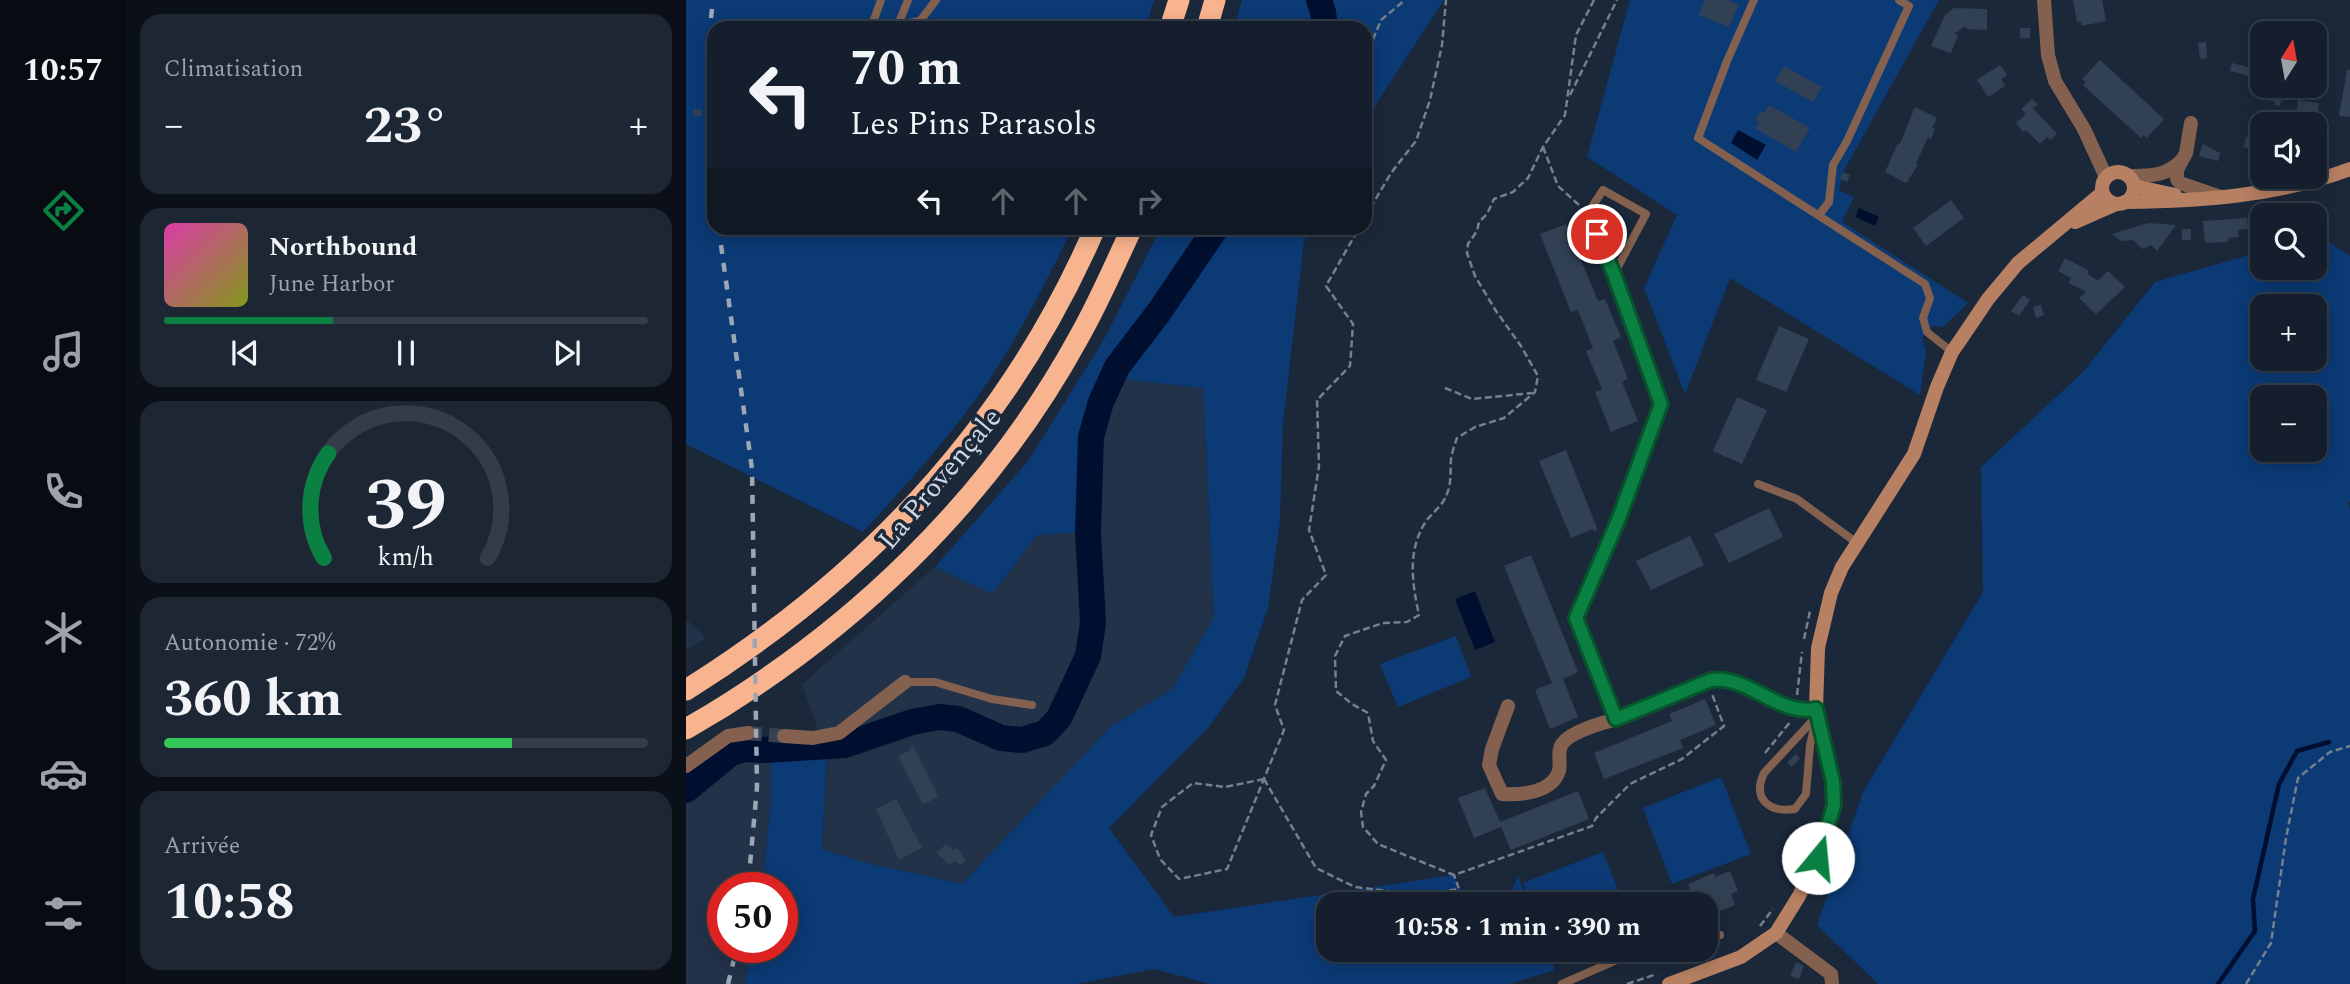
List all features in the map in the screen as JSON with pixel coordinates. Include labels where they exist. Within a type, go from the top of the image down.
[{"type":"highway","points":[[1172,21],[1179,0]]},
{"type":"highway","points":[[1209,21],[1216,0]]},
{"type":"highway","name":"La Provençale","points":[[686,690],[768,636],[822,593],[874,547],[925,494],[969,440],[1006,388],[1050,317],[1091,235]]},
{"type":"highway","name":"La Provençale","points":[[686,729],[748,692],[853,612],[902,568],[951,518],[1038,404],[1079,338],[1129,235]]},
{"type":"main road","points":[[2190,198],[2131,181],[2119,172],[2106,177],[2102,184],[2102,193],[2108,201],[2120,203],[2222,198],[2277,191],[2350,169]]},
{"type":"main road","points":[[2052,233],[2120,203],[2132,195],[2131,181]]},
{"type":"main road","points":[[1665,979],[1741,957],[1776,933],[1799,896],[1818,858],[1834,805],[1833,782],[1816,713],[1818,648],[1824,615],[1842,567],[1914,454],[1952,352],[1988,299],[2018,263],[2102,193]]},
{"type":"street","points":[[2044,0],[2048,55],[2055,81],[2084,129],[2106,177]]},
{"type":"street","points":[[2192,123],[2177,170],[2177,178],[2180,183],[2222,198]]},
{"type":"street","points":[[2131,181],[2155,176],[2176,166],[2182,160]]},
{"type":"street","points":[[1614,274],[1661,404],[1619,518],[1576,618],[1616,719]]},
{"type":"street","points":[[1508,706],[1489,765],[1502,794],[1521,795],[1546,787],[1559,772],[1560,747],[1565,740],[1587,728],[1707,682],[1722,679],[1740,684],[1799,710],[1816,713]]},
{"type":"street","points":[[784,736],[813,737],[839,733],[905,682]]},
{"type":"street","points":[[686,766],[728,736],[748,733]]},
{"type":"street","points":[[1776,933],[1831,974],[1832,984]]},
{"type":"lane","points":[[873,21],[880,0]]},
{"type":"lane","points":[[900,21],[908,0]]},
{"type":"lane","points":[[920,21],[936,0]]},
{"type":"lane","points":[[1755,0],[1727,61],[1698,138],[1925,284],[1930,298],[1923,318],[1927,332],[1952,352]]},
{"type":"lane","points":[[1819,215],[1829,202],[1833,164],[1847,141],[1909,6],[1899,0]]},
{"type":"lane","points":[[1603,190],[1646,214],[1614,274],[1588,213],[1603,190]]},
{"type":"lane","points":[[1758,484],[1797,499],[1857,542]]},
{"type":"lane","points":[[905,682],[935,682],[992,699],[1032,705]]},
{"type":"lane","points":[[1816,713],[1806,794],[1795,809],[1774,809],[1760,795],[1759,784],[1764,773],[1816,713]]},
{"type":"lane","points":[[1562,984],[1612,962]]},
{"type":"path","points":[[1372,42],[1381,20],[1405,0]]},
{"type":"path","points":[[1372,205],[1391,173],[1416,141],[1430,100],[1442,46],[1446,0]]},
{"type":"path","points":[[1594,0],[1576,35],[1565,115],[1543,147],[1528,178],[1513,192],[1494,199],[1487,214],[1479,222],[1466,253],[1475,276],[1496,312],[1521,346],[1538,376],[1535,392],[1504,418],[1475,427],[1457,438],[1451,457],[1451,481],[1446,499],[1433,512],[1418,535],[1411,562],[1419,615],[1407,622],[1383,623],[1345,636],[1335,656],[1336,691],[1368,713],[1373,741],[1386,760],[1374,786],[1366,794],[1362,812],[1363,827],[1378,844],[1454,875],[1592,826],[1596,818],[1630,784],[1682,759],[1724,726],[1707,682]]},
{"type":"path","points":[[1568,98],[1617,0]]},
{"type":"path","points":[[1543,147],[1558,186],[1588,213]]},
{"type":"path","points":[[1264,779],[1225,787],[1193,783],[1162,807],[1151,835],[1160,859],[1179,879],[1227,869],[1264,779],[1284,730],[1275,705],[1301,600],[1326,575],[1309,530],[1319,466],[1317,400],[1350,366],[1353,324],[1326,286],[1355,235]]},
{"type":"path","points":[[1445,388],[1472,399],[1535,392]]},
{"type":"path","points":[[2246,984],[2271,943],[2286,838],[2298,778],[2330,752],[2350,747]]},
{"type":"path","points":[[1264,779],[1316,868],[1355,887],[1421,895],[1459,889],[1454,875]]},
{"type":"path","points":[[1754,933],[1774,907]]},
{"type":"path","points":[[1627,984],[1665,979]]},
{"type":"shaded area","points":[[686,0],[1154,0],[1148,21],[707,21],[707,235],[1069,235],[990,379],[945,439],[863,532],[686,444]]},
{"type":"shaded area","points":[[1242,0],[1444,0],[1372,112],[1372,21],[1236,21]]},
{"type":"shaded area","points":[[1630,0],[1939,0],[1843,172],[1839,190],[1854,197],[1842,222],[1968,303],[1943,327],[1933,326],[1922,338],[1926,351],[1920,395],[1730,278],[1685,394],[1644,288],[1677,215],[1587,157]]},
{"type":"shaded area","points":[[1738,130],[1766,145],[1757,160],[1731,143]]},
{"type":"shaded area","points":[[1859,208],[1879,217],[1875,226],[1855,217]]},
{"type":"shaded area","points":[[1157,235],[1307,235],[1304,241],[1283,423],[1280,521],[1268,608],[1244,678],[1208,728],[1109,828],[1174,917],[1316,896],[1316,962],[1552,962],[1555,970],[1509,984],[1210,984],[1154,969],[1077,984],[745,984],[750,963],[798,963],[798,872],[764,872],[771,802],[771,759],[827,755],[822,849],[863,862],[962,884],[1110,727],[1172,689],[1214,618],[1203,388],[1120,379],[1099,415],[1081,532],[1037,535],[992,594],[935,567],[1028,461],[1103,341]]},
{"type":"shaded area","points":[[2327,241],[2350,256],[2350,984],[1878,984],[1817,925],[1863,792],[1983,592],[1981,467],[2083,372],[2155,282],[2250,255],[2250,280],[2327,280]]},
{"type":"shaded area","points":[[1120,379],[1203,388],[1214,618],[1172,689],[1110,727],[962,884],[863,862],[822,849],[827,755],[802,684],[935,567],[992,594],[1037,535],[1080,532],[1099,415]]},
{"type":"shaded area","points":[[1475,591],[1495,642],[1475,650],[1455,599]]},
{"type":"shaded area","points":[[686,622],[706,638],[686,650]]},
{"type":"shaded area","points":[[1456,636],[1471,677],[1398,707],[1380,664]]},
{"type":"shaded area","points":[[771,759],[771,802],[764,872],[707,872],[707,963],[750,963],[745,984],[686,984],[686,778],[702,768],[744,760]]},
{"type":"shaded area","points":[[1721,777],[1751,854],[1672,884],[1643,808]]},
{"type":"shaded area","points":[[1603,852],[1619,892],[1526,892],[1523,883]]},
{"type":"shaded area","points":[[1454,875],[1460,892],[1341,892]]},
{"type":"shaded area","points":[[1518,876],[1524,892],[1511,892]]},
{"type":"building","points":[[1705,0],[1728,0],[1739,4],[1729,27],[1699,15]]},
{"type":"building","points":[[2073,0],[2102,0],[2106,21],[2082,26],[2081,21],[2077,22]]},
{"type":"building","points":[[1954,8],[1987,9],[1987,30],[1966,29],[1966,26],[1954,34],[1958,35],[1951,53],[1931,46],[1945,15]]},
{"type":"building","points":[[2020,28],[2030,28],[2030,38],[2020,38]]},
{"type":"building","points":[[2206,42],[2207,58],[2200,59],[2198,43]]},
{"type":"building","points":[[2100,60],[2164,119],[2147,138],[2144,135],[2141,138],[2083,85],[2086,82],[2082,79]]},
{"type":"building","points":[[2232,63],[2250,68],[2250,76],[2230,71]]},
{"type":"building","points":[[2000,65],[2007,75],[2001,79],[2005,86],[1988,97],[1977,80]]},
{"type":"building","points":[[1784,66],[1822,87],[1813,102],[1775,81]]},
{"type":"building","points":[[2347,70],[2350,70],[2350,117],[2339,116]]},
{"type":"building","points":[[2260,98],[2286,98],[2279,106],[2275,105],[2275,102]]},
{"type":"building","points":[[2032,99],[2038,105],[2033,108],[2057,134],[2050,140],[2047,137],[2040,144],[2026,130],[2023,132],[2016,123],[2026,114],[2021,109]]},
{"type":"building","points":[[2298,100],[2319,103],[2318,112],[2297,112]]},
{"type":"building","points":[[1769,105],[1810,128],[1796,152],[1755,128],[1759,122],[1755,120],[1761,111],[1765,113]]},
{"type":"building","points":[[1915,107],[1937,118],[1931,139],[1928,137],[1916,164],[1918,165],[1906,183],[1885,172]]},
{"type":"building","points":[[701,109],[702,116],[694,117],[693,110]]},
{"type":"building","points":[[2246,137],[2250,138],[2250,148],[2244,147]]},
{"type":"building","points":[[2203,144],[2220,153],[2218,161],[2199,156]]},
{"type":"building","points":[[1843,172],[1850,175],[1847,182],[1840,179]]},
{"type":"building","points":[[1951,200],[1964,218],[1926,246],[1913,228]]},
{"type":"building","points":[[2247,218],[2248,229],[2238,230],[2239,237],[2228,238],[2228,242],[2205,243],[2203,221]]},
{"type":"building","points":[[2148,223],[2176,225],[2157,251],[2151,245],[2142,249],[2133,240],[2121,241],[2112,234]]},
{"type":"building","points":[[1566,224],[1598,301],[1605,299],[1621,337],[1613,341],[1628,379],[1622,382],[1638,421],[1611,432],[1595,392],[1602,389],[1586,351],[1593,348],[1578,310],[1571,312],[1540,234]]},
{"type":"building","points":[[2182,229],[2191,229],[2191,240],[2182,240]]},
{"type":"building","points":[[2065,258],[2088,270],[2088,274],[2098,281],[2108,271],[2125,287],[2096,314],[2079,298],[2086,292],[2069,283],[2071,278],[2058,271]]},
{"type":"building","points":[[2023,295],[2030,300],[2019,316],[2011,311]]},
{"type":"building","points":[[2041,305],[2044,315],[2036,318],[2033,307]]},
{"type":"building","points":[[1779,326],[1809,339],[1786,392],[1756,380]]},
{"type":"building","points":[[1737,397],[1767,410],[1742,464],[1713,451]]},
{"type":"building","points":[[1566,450],[1597,528],[1571,538],[1539,461]]},
{"type":"building","points":[[1769,508],[1783,537],[1729,563],[1714,534]]},
{"type":"building","points":[[1690,536],[1704,565],[1651,590],[1636,561]]},
{"type":"building","points":[[1531,555],[1578,672],[1563,679],[1578,717],[1550,729],[1535,690],[1552,683],[1504,566]]},
{"type":"building","points":[[1705,699],[1716,725],[1680,740],[1683,748],[1604,779],[1594,753],[1672,721],[1669,714]]},
{"type":"building","points":[[913,746],[938,796],[923,805],[898,756],[911,750],[909,747]]},
{"type":"building","points":[[1796,754],[1800,759],[1791,767],[1787,762]]},
{"type":"building","points":[[1485,788],[1500,822],[1578,791],[1589,819],[1511,850],[1501,827],[1474,838],[1458,798]]},
{"type":"building","points":[[896,799],[922,848],[899,860],[876,809]]},
{"type":"building","points":[[946,844],[953,850],[957,848],[966,860],[961,865],[955,861],[950,865],[936,853]]},
{"type":"building","points":[[1730,871],[1738,891],[1731,894],[1735,905],[1719,911],[1718,892],[1691,892],[1688,884],[1714,873],[1715,877]]},
{"type":"building","points":[[1796,962],[1804,966],[1799,979],[1790,976]]},
{"type":"waterway","points":[[1319,0],[1324,21]]},
{"type":"waterway","points":[[686,790],[731,753],[745,749],[845,745],[912,722],[939,717],[958,719],[1001,738],[1022,740],[1045,733],[1059,718],[1088,656],[1093,623],[1088,532],[1091,437],[1101,402],[1117,367],[1159,312],[1211,235]]},
{"type":"waterway","points":[[2218,984],[2255,931],[2253,899],[2279,784],[2297,751],[2329,742]]},
{"type":"tunnel","points":[[748,733],[784,736]]},
{"type":"railway","points":[[711,18],[713,0]]},
{"type":"railway","points":[[721,245],[752,469],[757,787],[749,872]]},
{"type":"railway","points":[[728,984],[733,963]]},
{"type":"route","points":[[1597,234],[1661,404],[1619,518],[1576,618],[1616,719],[1711,680],[1722,679],[1799,710],[1816,709],[1833,782],[1834,805],[1818,858]]}]
